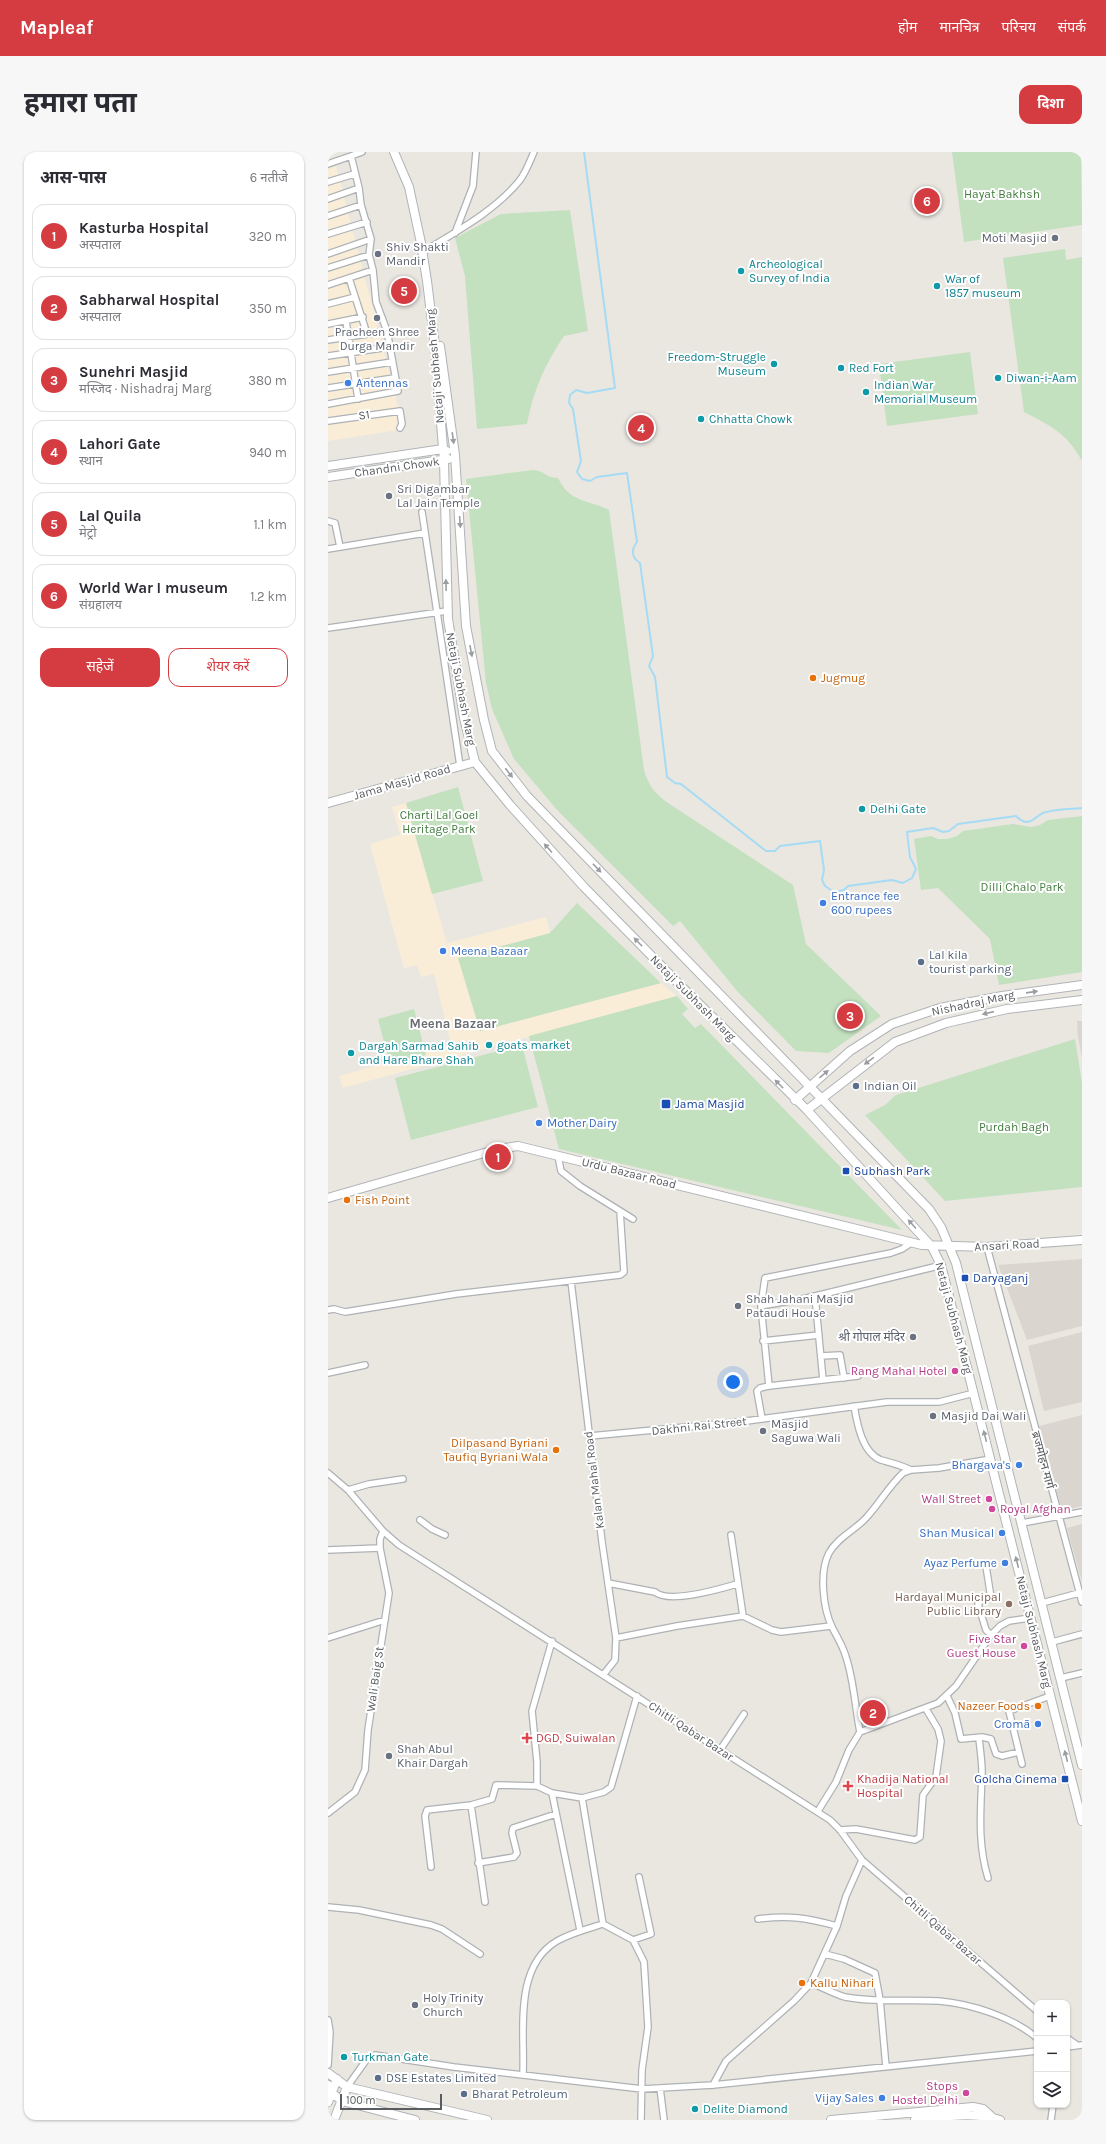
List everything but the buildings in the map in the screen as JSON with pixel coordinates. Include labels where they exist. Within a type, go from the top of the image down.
[{"type":"main road","name":"Netaji Subhash Marg","points":[[394,152],[409,187],[421,243],[435,346],[444,461],[447,611],[464,718],[476,762],[510,805],[584,887],[795,1100],[807,1110],[932,1247],[941,1265],[1082,1821]]},
{"type":"main road","name":"Netaji Subhash Marg","points":[[400,152],[412,184],[426,250],[455,455],[466,626],[484,720],[492,751],[527,796],[809,1087],[930,1209],[951,1246],[1082,1762]]},
{"type":"main road","name":"Chandni Chowk","points":[[328,466],[443,449],[455,455]]},
{"type":"main road","name":"Chandni Chowk","points":[[328,477],[444,461],[455,455]]},
{"type":"main road","name":"Jama Masjid Road","points":[[328,803],[476,762]]},
{"type":"main road","name":"Nishadraj Marg","points":[[795,1100],[850,1051],[892,1024],[940,1008],[1002,996],[1082,985]]},
{"type":"main road","name":"Nishadraj Marg","points":[[807,1110],[822,1100],[865,1064],[895,1042],[946,1023],[1007,1008],[1082,1000]]},
{"type":"main road","name":"Urdu Bazaar Road","points":[[328,1198],[509,1146],[531,1148],[558,1156],[932,1247]]},
{"type":"main road","name":"Ansari Road","points":[[932,1247],[987,1247],[1082,1240]]},
{"type":"main road","points":[[328,2073],[346,2087],[488,2120]]},
{"type":"main road","points":[[328,2102],[337,2079]]},
{"type":"main road","points":[[328,2085],[332,2093],[342,2101],[415,2120]]},
{"type":"main road","points":[[334,2120],[346,2087]]},
{"type":"main road","points":[[832,2120],[973,2107],[983,2109],[996,2119]]},
{"type":"main road","points":[[915,2120],[963,2115],[981,2115],[996,2119]]},
{"type":"street","points":[[328,164],[362,152]]},
{"type":"street","points":[[454,233],[473,186],[476,152]]},
{"type":"street","points":[[426,250],[454,233],[501,199],[520,179],[534,152]]},
{"type":"street","points":[[328,404],[398,391],[394,378],[388,331],[376,302],[370,255],[371,239],[361,205],[359,188],[354,174],[351,156]]},
{"type":"street","points":[[328,182],[354,174]]},
{"type":"street","points":[[328,199],[359,188]]},
{"type":"street","points":[[328,216],[361,205]]},
{"type":"street","points":[[328,234],[367,222]]},
{"type":"street","points":[[328,254],[371,239]]},
{"type":"street","points":[[328,268],[370,255]]},
{"type":"street","points":[[328,285],[373,270]]},
{"type":"street","points":[[349,278],[367,334]]},
{"type":"street","points":[[328,304],[355,297]]},
{"type":"street","points":[[328,324],[363,318]]},
{"type":"street","points":[[346,321],[358,399]]},
{"type":"street","points":[[328,340],[388,331]]},
{"type":"street","points":[[328,356],[389,347]]},
{"type":"street","points":[[328,372],[392,362]]},
{"type":"street","points":[[328,388],[394,378]]},
{"type":"street","name":"S1","points":[[328,421],[400,410],[402,424],[400,428]]},
{"type":"street","points":[[422,512],[460,766]]},
{"type":"street","points":[[328,521],[335,523],[340,547]]},
{"type":"street","points":[[328,549],[425,533]]},
{"type":"street","points":[[328,628],[447,611]]},
{"type":"street","points":[[558,1156],[562,1171],[580,1186],[633,1219]]},
{"type":"street","points":[[328,1310],[334,1309],[342,1313],[519,1285],[571,1281],[623,1274],[620,1211]]},
{"type":"street","points":[[768,1386],[760,1306],[765,1278],[890,1253],[902,1250],[911,1243]]},
{"type":"street","name":"ब्रजमोहन मार्ग","points":[[987,1247],[1082,1602]]},
{"type":"street","points":[[760,1306],[815,1296],[934,1267]]},
{"type":"street","name":"Kalan Mahal Road","points":[[571,1281],[581,1379],[590,1436],[616,1638],[615,1660],[604,1674]]},
{"type":"street","points":[[815,1296],[823,1380]]},
{"type":"street","points":[[764,1341],[819,1335]]},
{"type":"street","points":[[821,1356],[840,1355],[844,1378]]},
{"type":"street","points":[[328,1373],[365,1365]]},
{"type":"street","points":[[762,1419],[757,1391],[760,1388],[858,1376]]},
{"type":"street","name":"Dakhni Rai Street","points":[[590,1436],[762,1419],[888,1402],[939,1402],[974,1393]]},
{"type":"street","points":[[854,1406],[860,1437],[875,1455],[881,1460],[900,1464],[911,1470]]},
{"type":"street","points":[[860,1732],[847,1658],[842,1645],[831,1626],[823,1588],[823,1577],[828,1555],[833,1546],[854,1530],[867,1517],[898,1478],[911,1470],[939,1468],[991,1458]]},
{"type":"street","name":"Chitli Qabar Bazar","points":[[328,1472],[348,1490],[383,1531],[399,1545],[818,1811],[840,1830],[862,1860],[1034,2008]]},
{"type":"street","points":[[348,1490],[369,1484],[403,1479]]},
{"type":"street","points":[[1022,1523],[1082,1512]]},
{"type":"street","points":[[420,1520],[432,1529],[445,1535]]},
{"type":"street","name":"Wali Baig St","points":[[328,1813],[355,1792],[364,1778],[368,1730],[389,1593],[380,1548],[380,1539],[383,1531]]},
{"type":"street","points":[[731,1535],[737,1584],[743,1616]]},
{"type":"street","points":[[328,1550],[380,1548]]},
{"type":"street","points":[[986,1566],[991,1598],[982,1600],[978,1604],[986,1630],[991,1634]]},
{"type":"street","points":[[608,1583],[655,1592],[660,1596],[665,1597],[704,1594],[737,1584]]},
{"type":"street","points":[[1042,1603],[1079,1593]]},
{"type":"street","points":[[616,1638],[690,1623],[743,1616],[772,1630],[781,1632],[831,1626]]},
{"type":"street","points":[[818,1811],[836,1782],[849,1750],[860,1732],[926,1709],[947,1696],[991,1634],[1000,1626],[1009,1621],[1030,1618]]},
{"type":"street","points":[[328,1638],[385,1620]]},
{"type":"street","points":[[1052,1642],[1082,1634]]},
{"type":"street","points":[[537,1786],[537,1762],[532,1711],[552,1641]]},
{"type":"street","points":[[1061,1678],[1082,1673]]},
{"type":"street","points":[[430,1867],[425,1816],[427,1810],[470,1805],[492,1799],[496,1785],[537,1786],[552,1793],[582,1798],[604,1792],[611,1787],[637,1696]]},
{"type":"street","points":[[947,1696],[955,1713],[961,1739],[991,1739],[996,1754],[1002,1756],[1019,1752]]},
{"type":"street","points":[[1022,1764],[1009,1711],[1050,1696]]},
{"type":"street","points":[[840,1830],[856,1829],[915,1840],[920,1837],[923,1795],[936,1777],[941,1742],[938,1729],[926,1709]]},
{"type":"street","points":[[720,1750],[744,1714]]},
{"type":"street","points":[[978,1738],[982,1771],[979,1833],[983,1860],[988,1878]]},
{"type":"street","points":[[552,1793],[580,1930]]},
{"type":"street","points":[[582,1798],[603,1924]]},
{"type":"street","points":[[470,1805],[485,1902]]},
{"type":"street","points":[[478,1863],[514,1857],[517,1853],[512,1833],[513,1828],[556,1814]]},
{"type":"street","points":[[713,2085],[726,2061],[794,2001],[811,1983],[837,1926],[846,1896],[862,1860]]},
{"type":"street","points":[[633,1940],[651,1934],[639,1877]]},
{"type":"street","points":[[328,1906],[359,1910],[431,1925],[442,1929],[480,1954]]},
{"type":"street","points":[[758,1918],[783,1916],[803,1918],[837,1926]]},
{"type":"street","points":[[523,2074],[525,2044],[523,2008],[531,1971],[546,1949],[556,1941],[580,1930],[603,1924],[633,1940],[644,1962],[648,2007],[648,2027],[642,2089],[641,2120]]},
{"type":"street","points":[[825,1954],[844,1959],[875,1973],[880,2000],[886,2067]]},
{"type":"street","points":[[811,1983],[843,1997],[880,2000],[939,2001],[956,2004],[1014,2022],[1034,2036]]},
{"type":"street","points":[[328,2020],[330,2032],[328,2065]]},
{"type":"street","points":[[1070,2040],[1080,2045]]},
{"type":"street","points":[[1070,2047],[1080,2045]]},
{"type":"street","points":[[346,2087],[367,2059],[375,2055],[454,2067],[642,2089],[713,2085],[1034,2051]]},
{"type":"street","points":[[660,2088],[664,2120]]},
{"type":"street","points":[[1051,2120],[1053,2108]]},
{"type":"shaded area","points":[[336,166],[404,429],[328,441],[328,169]]},
{"type":"shaded area","name":"Meena Bazaar","points":[[406,803],[447,943],[546,917],[550,933],[459,958],[480,1031],[661,983],[677,996],[343,1088],[339,1076],[451,1044],[434,974],[421,977],[417,965],[404,968],[370,844],[400,835],[392,807]]},
{"type":"shaded area","points":[[1077,1021],[1082,1021],[1082,1058],[1078,1037]]},
{"type":"shaded area","points":[[1082,1259],[1082,1326],[1027,1340],[998,1265]]},
{"type":"shaded area","points":[[1082,1332],[1082,1402],[1044,1411],[1028,1346]]},
{"type":"shaded area","points":[[1082,1415],[1082,1506],[1062,1511],[1039,1426]]},
{"type":"shaded area","points":[[1082,1524],[1082,1582],[1067,1528]]},
{"type":"green space","name":"Hayat Bakhsh","points":[[952,152],[1081,152],[1082,225],[964,242]]},
{"type":"green space","points":[[570,210],[588,331],[564,336],[551,357],[536,389],[527,424],[477,429],[465,276],[455,238],[501,214]]},
{"type":"green space","points":[[1065,249],[1066,260],[1082,257],[1082,461],[1076,451],[1058,431],[1024,412],[1003,258]]},
{"type":"green space","points":[[970,352],[978,414],[887,426],[879,364]]},
{"type":"green space","points":[[533,470],[558,478],[568,492],[574,496],[609,510],[644,770],[651,786],[661,798],[671,805],[793,885],[806,944],[881,1016],[829,1053],[796,1051],[737,991],[680,921],[673,926],[558,811],[514,759],[492,709],[486,683],[466,479]]},
{"type":"green space","name":"Charti Lal Goel Heritage Park","points":[[458,787],[483,881],[432,894],[406,803]]},
{"type":"green space","name":"Dilli Chalo Park","points":[[1082,816],[1082,972],[999,985],[990,939],[938,888],[921,890],[914,839],[931,836],[938,839],[947,839],[957,836],[963,831],[1013,824],[1031,827],[1040,825],[1048,820]]},
{"type":"green space","points":[[577,903],[661,983],[480,1031],[458,958],[550,933]]},
{"type":"green space","points":[[677,996],[688,1009],[682,1014],[695,1028],[701,1024],[902,1230],[559,1149],[529,1036]]},
{"type":"green space","points":[[414,1009],[426,1055],[390,1065],[378,1019]]},
{"type":"green space","name":"Purdah Bagh","points":[[1075,1039],[1082,1083],[1082,1187],[945,1201],[865,1115],[885,1105],[896,1095]]},
{"type":"green space","points":[[522,1045],[538,1107],[411,1140],[395,1078]]},
{"type":"waterway","points":[[584,152],[615,388],[587,393],[576,390],[570,395],[569,403],[573,409],[581,461],[577,472],[582,479],[590,481],[597,477],[627,473],[637,542],[633,553],[637,561],[640,563],[653,656],[649,666],[655,677],[667,777],[675,783],[681,784],[766,851],[775,851],[780,846],[820,841],[824,870],[822,880],[825,886],[834,892],[844,890],[848,886],[892,880],[903,883],[912,878],[916,869],[910,857],[907,832],[933,828],[943,832],[949,831],[958,824],[1016,816],[1024,822],[1028,822],[1043,813],[1082,808]]},
{"type":"place","name":"World War I museum","points":[[927,201]]},
{"type":"place","name":"Moti Masjid","points":[[1055,238]]},
{"type":"place","name":"Shiv Shakti Mandir","points":[[378,254]]},
{"type":"place","name":"Archeological Survey of India","points":[[741,271]]},
{"type":"place","name":"War of 1857 museum","points":[[937,286]]},
{"type":"place","name":"Lal Quila","points":[[404,291]]},
{"type":"place","name":"Pracheen Shree Durga Mandir","points":[[377,318]]},
{"type":"place","name":"Freedom-Struggle Museum","points":[[774,364]]},
{"type":"place","name":"Red Fort","points":[[841,368]]},
{"type":"place","name":"Diwan-i-Aam","points":[[998,378]]},
{"type":"place","name":"Antennas","points":[[348,383]]},
{"type":"place","name":"Indian War Memorial Museum","points":[[866,392]]},
{"type":"place","name":"Chhatta Chowk","points":[[701,419]]},
{"type":"place","name":"Lahori Gate","points":[[641,428]]},
{"type":"place","name":"Sri Digambar Lal Jain Temple","points":[[389,496]]},
{"type":"place","name":"Jugmug","points":[[813,678]]},
{"type":"place","name":"Delhi Gate","points":[[862,809]]},
{"type":"place","name":"Entrance fee 600 rupees","points":[[823,903]]},
{"type":"place","name":"Meena Bazaar","points":[[443,951]]},
{"type":"place","name":"Lal kila tourist parking","points":[[921,962]]},
{"type":"place","name":"Sunehri Masjid","points":[[850,1016]]},
{"type":"place","name":"goats market","points":[[489,1045]]},
{"type":"place","name":"Dargah Sarmad Sahib and Hare Bhare Shah","points":[[351,1053]]},
{"type":"place","name":"Indian Oil","points":[[856,1086]]},
{"type":"place","name":"Jama Masjid","points":[[666,1104]]},
{"type":"place","name":"Mother Dairy","points":[[539,1123]]},
{"type":"place","name":"Kasturba Hospital","points":[[498,1157]]},
{"type":"place","name":"Subhash Park","points":[[846,1171]]},
{"type":"place","name":"Fish Point","points":[[347,1200]]},
{"type":"place","name":"Daryaganj","points":[[965,1278]]},
{"type":"place","name":"Shah Jahani Masjid Pataudi House","points":[[738,1306]]},
{"type":"place","name":"श्री गोपाल मंदिर","points":[[913,1337]]},
{"type":"place","name":"Rang Mahal Hotel","points":[[955,1371]]},
{"type":"place","name":"Masjid Dai Wali","points":[[933,1416]]},
{"type":"place","name":"Masjid Saguwa Wali","points":[[763,1431]]},
{"type":"place","name":"Dilpasand Byriani Taufiq Byriani Wala","points":[[556,1450]]},
{"type":"place","name":"Bhargava's","points":[[1019,1465]]},
{"type":"place","name":"Wall Street","points":[[989,1499]]},
{"type":"place","name":"Royal Afghan","points":[[992,1509]]},
{"type":"place","name":"Shan Musical","points":[[1002,1533]]},
{"type":"place","name":"Ayaz Perfume","points":[[1005,1563]]},
{"type":"place","name":"Hardayal Municipal Public Library","points":[[1009,1604]]},
{"type":"place","name":"Five Star Guest House","points":[[1024,1646]]},
{"type":"place","name":"Nazeer Foods","points":[[1038,1706]]},
{"type":"place","name":"Sabharwal Hospital","points":[[873,1713]]},
{"type":"place","name":"Cromā","points":[[1038,1724]]},
{"type":"place","name":"DGD, Suiwalan","points":[[527,1738]]},
{"type":"place","name":"Shah Abul Khair Dargah","points":[[389,1756]]},
{"type":"place","name":"Golcha Cinema","points":[[1065,1779]]},
{"type":"place","name":"Khadija National Hospital","points":[[848,1786]]},
{"type":"place","name":"Kallu Nihari","points":[[802,1983]]},
{"type":"place","name":"Holy Trinity Church","points":[[415,2005]]},
{"type":"place","name":"Turkman Gate","points":[[344,2057]]},
{"type":"place","name":"DSE Estates Limited","points":[[378,2078]]},
{"type":"place","name":"Stops Hostel Delhi","points":[[966,2093]]},
{"type":"place","name":"Bharat Petroleum","points":[[464,2094]]},
{"type":"place","name":"Vijay Sales","points":[[882,2098]]},
{"type":"place","name":"Delite Diamond","points":[[695,2109]]},
{"type":"district","name":"Meena Bazaar","points":[[453,1023]]}]
